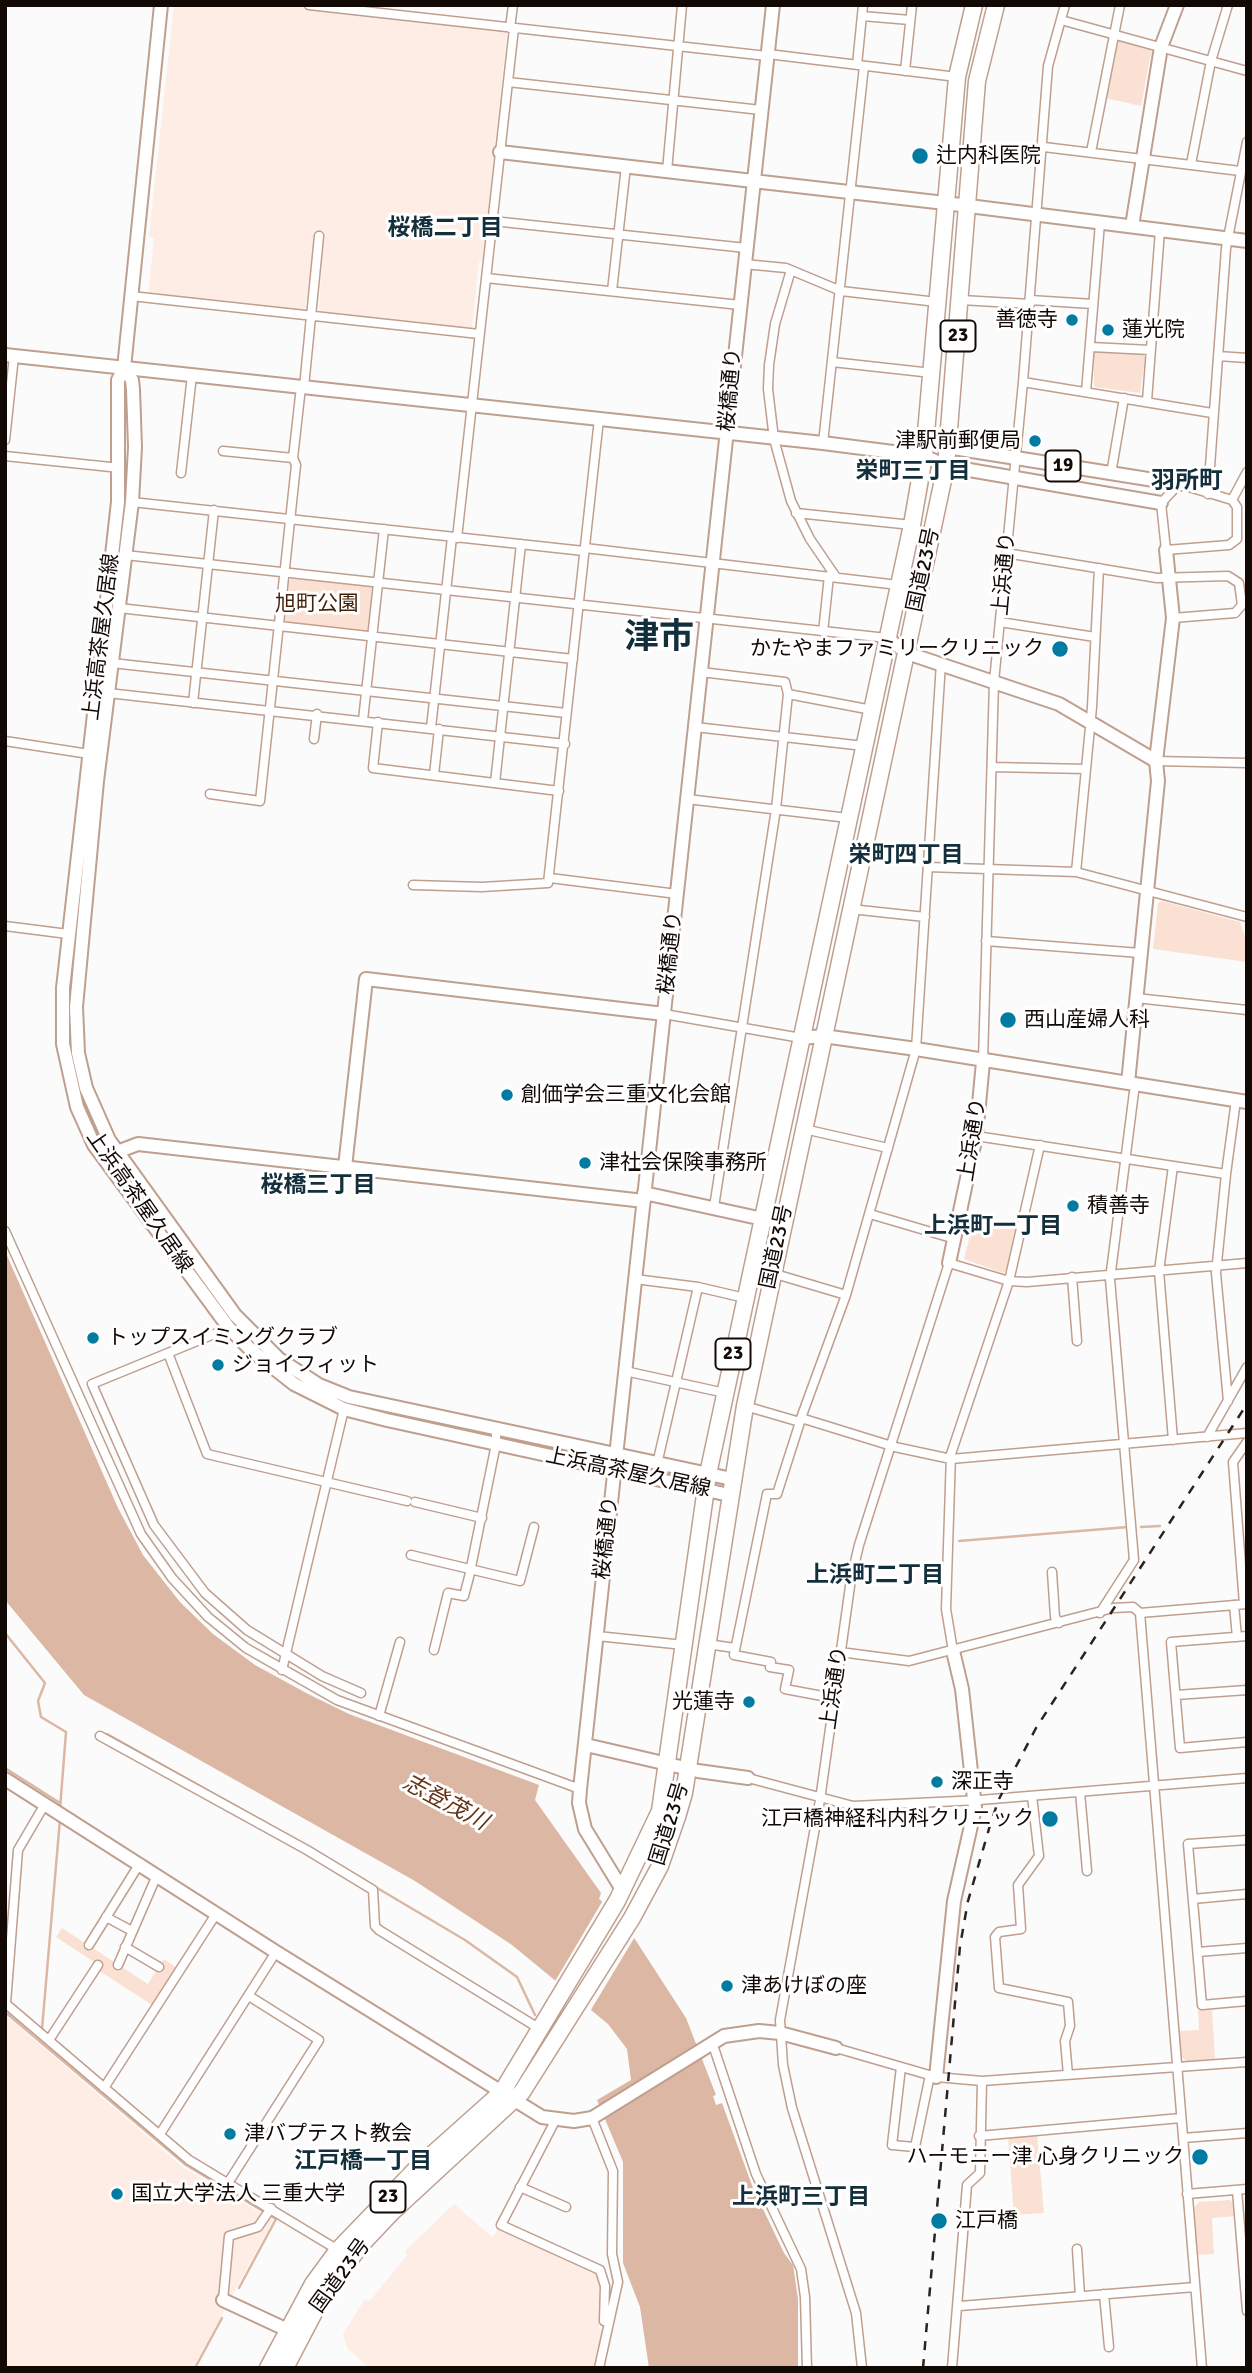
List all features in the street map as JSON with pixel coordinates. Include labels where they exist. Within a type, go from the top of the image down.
[{"type":"highway","name":"国道23号","points":[[285,2368],[294,2333],[313,2284],[338,2250],[416,2169],[509,2097],[530,2046],[620,1896],[653,1831],[669,1765],[707,1482],[912,525],[924,456],[957,77],[974,5]]},
{"type":"highway","name":"国道23号","points":[[268,2368],[343,2267],[378,2226],[548,2055],[632,1918],[660,1866],[680,1805],[745,1406],[781,1223],[804,1129],[946,466],[977,81],[996,5]]},
{"type":"street","name":"上浜高茶屋久居線","points":[[161,5],[124,368],[118,380],[120,468],[89,754],[75,935],[78,1053],[93,1109],[117,1152],[235,1315],[279,1359],[319,1385],[349,1397],[614,1471],[731,1487]]},
{"type":"street","points":[[309,5],[957,77]]},
{"type":"street","points":[[434,775],[434,698],[493,221],[508,82],[513,5]]},
{"type":"street","points":[[667,171],[682,5]]},
{"type":"street","name":"桜橋通り","points":[[620,1896],[585,1829],[579,1804],[580,1790],[773,5]]},
{"type":"street","points":[[823,443],[851,192],[863,5]]},
{"type":"street","points":[[905,71],[912,5]]},
{"type":"street","name":"上浜通り","points":[[862,2368],[859,2329],[792,2108],[780,2033],[785,1984],[820,1800],[833,1698],[859,1545],[949,1263],[976,1136],[984,1062],[994,682],[1044,147],[1048,66],[1065,5]]},
{"type":"street","points":[[1091,152],[1120,5]]},
{"type":"street","points":[[1132,226],[1161,47],[1177,5]]},
{"type":"street","points":[[1191,164],[1211,61],[1228,5]]},
{"type":"street","points":[[862,16],[910,20]]},
{"type":"street","points":[[1061,20],[1247,71]]},
{"type":"street","points":[[508,82],[761,110]]},
{"type":"street","points":[[1209,494],[1227,238],[1247,142]]},
{"type":"street","points":[[1044,147],[1240,171]]},
{"type":"street","points":[[500,152],[945,202],[1247,242]]},
{"type":"street","points":[[612,291],[626,166]]},
{"type":"street","points":[[493,221],[746,248]]},
{"type":"street","points":[[1086,392],[1100,223]]},
{"type":"street","points":[[1147,401],[1160,230]]},
{"type":"street","points":[[210,794],[260,801],[296,465],[293,458],[319,236]]},
{"type":"street","points":[[744,264],[791,270],[841,291],[937,302]]},
{"type":"street","points":[[791,270],[775,324],[768,389],[774,439],[784,481],[796,513],[832,576],[823,632]]},
{"type":"street","points":[[486,278],[740,305]]},
{"type":"street","points":[[131,296],[480,334]]},
{"type":"street","points":[[961,300],[1093,304]]},
{"type":"street","points":[[1091,347],[1150,350]]},
{"type":"street","points":[[5,440],[10,355],[725,435],[823,443],[924,456],[946,466]]},
{"type":"street","points":[[1218,356],[1247,358]]},
{"type":"street","points":[[832,362],[932,373]]},
{"type":"street","name":"上浜高茶屋久居線","points":[[124,368],[132,380],[133,389],[135,447],[132,502],[75,935],[62,1007],[62,1044],[67,1072],[80,1116],[94,1145],[229,1328],[277,1372],[344,1409],[615,1456],[657,1465],[707,1482]]},
{"type":"street","points":[[181,473],[192,375]]},
{"type":"street","points":[[1023,382],[1213,413]]},
{"type":"street","points":[[1111,474],[1124,398]]},
{"type":"street","points":[[412,885],[541,886],[548,883],[550,878],[598,419]]},
{"type":"street","points":[[924,456],[947,447]]},
{"type":"street","name":"19","points":[[947,447],[1179,484]]},
{"type":"street","points":[[223,451],[293,458]]},
{"type":"street","points":[[5,456],[120,468]]},
{"type":"street","name":"19","points":[[946,466],[1161,503]]},
{"type":"street","points":[[1232,500],[1247,472]]},
{"type":"street","points":[[1100,1613],[1134,1560],[1111,1274],[1125,1159],[1136,998],[1158,780],[1156,761],[1172,618],[1161,503],[1179,484],[1232,500],[1237,507],[1237,539],[1229,545],[1166,550]]},
{"type":"street","points":[[132,502],[898,585]]},
{"type":"street","points":[[193,703],[214,510]]},
{"type":"street","points":[[796,513],[912,525]]},
{"type":"street","points":[[363,720],[384,529]]},
{"type":"street","points":[[495,783],[522,544]]},
{"type":"street","points":[[1006,553],[1157,578],[1228,576],[1239,583],[1242,606],[1235,613],[1172,618]]},
{"type":"street","points":[[125,555],[887,638],[907,653],[1059,704],[1139,754],[1156,761],[1247,763]]},
{"type":"street","points":[[1076,872],[1090,721],[1099,568]]},
{"type":"street","points":[[119,608],[573,659]]},
{"type":"street","points":[[1000,622],[1095,637]]},
{"type":"street","points":[[112,663],[566,713]]},
{"type":"street","points":[[833,1698],[785,1689],[789,1670],[770,1667],[771,1662],[734,1655],[767,1494],[778,1494],[846,1294],[916,1049],[941,663]]},
{"type":"street","points":[[701,672],[785,682],[788,694],[776,809],[714,1207]]},
{"type":"street","points":[[108,693],[317,714],[565,744]]},
{"type":"street","points":[[788,694],[872,710]]},
{"type":"street","points":[[314,738],[317,714]]},
{"type":"street","points":[[378,722],[373,768],[559,791]]},
{"type":"street","points":[[695,727],[864,747]]},
{"type":"street","points":[[5,741],[89,754]]},
{"type":"street","points":[[992,767],[1086,769]]},
{"type":"street","points":[[687,799],[848,818]]},
{"type":"street","points":[[928,867],[1076,872],[1247,917]]},
{"type":"street","points":[[550,878],[677,894]]},
{"type":"street","points":[[851,909],[925,917]]},
{"type":"street","points":[[5,926],[75,935]]},
{"type":"street","points":[[986,942],[1140,953]]},
{"type":"street","points":[[345,1167],[366,979],[664,1014],[802,1038],[823,1036],[916,1049],[1131,1087],[1241,1101],[1226,1174],[1216,1265],[1227,1401]]},
{"type":"street","points":[[1136,998],[1247,1010]]},
{"type":"street","points":[[804,1129],[887,1148]]},
{"type":"street","points":[[976,1136],[1226,1174]]},
{"type":"street","points":[[117,1152],[138,1144],[644,1197],[714,1207],[781,1223]]},
{"type":"street","points":[[901,2067],[892,2145],[915,2147],[933,2076],[954,1901],[970,1837],[974,1800],[962,1689],[946,1609],[951,1459],[1009,1281],[1040,1145]]},
{"type":"street","points":[[1173,1166],[1159,1271],[1173,1440]]},
{"type":"street","points":[[870,1214],[955,1239]]},
{"type":"street","points":[[5,1231],[141,1534],[172,1578],[208,1617],[246,1648],[337,1700],[580,1790]]},
{"type":"street","points":[[949,1263],[1009,1281],[1247,1263]]},
{"type":"street","points":[[772,1273],[846,1294]]},
{"type":"street","points":[[1072,1277],[1077,1341]]},
{"type":"street","points":[[635,1279],[698,1287],[745,1298]]},
{"type":"street","points":[[657,1465],[698,1287]]},
{"type":"street","points":[[229,1328],[92,1384],[143,1502],[171,1551],[229,1616],[285,1655],[361,1693]]},
{"type":"street","points":[[168,1353],[207,1454],[482,1518]]},
{"type":"street","points":[[1207,1437],[1247,1367]]},
{"type":"street","points":[[625,1371],[725,1393]]},
{"type":"street","points":[[745,1406],[891,1446],[951,1459],[1247,1433]]},
{"type":"street","points":[[282,1670],[344,1409]]},
{"type":"street","points":[[434,1650],[447,1593],[464,1597],[482,1518],[496,1437]]},
{"type":"street","points":[[1247,1442],[1233,1462],[1242,1636],[1171,1642],[1180,1748],[1247,1742]]},
{"type":"street","points":[[411,1555],[520,1581],[534,1527]]},
{"type":"street","points":[[1052,1572],[1055,1617],[1059,1623]]},
{"type":"street","points":[[1140,1613],[1241,1604]]},
{"type":"street","points":[[840,1653],[902,1661],[953,1651],[1100,1613],[1133,1607],[1140,1613],[1202,2368]]},
{"type":"street","points":[[597,1636],[685,1645]]},
{"type":"street","points":[[379,1716],[400,1642]]},
{"type":"street","points":[[706,1644],[735,1648]]},
{"type":"street","points":[[1176,1696],[1247,1689]]},
{"type":"street","points":[[100,1736],[307,1850],[373,1890],[375,1926],[379,1930],[540,2029]]},
{"type":"street","points":[[586,1745],[669,1765],[748,1778],[820,1800],[853,1806],[974,1800],[1247,1779]]},
{"type":"street","points":[[5,1779],[509,2097],[542,2117],[555,2121],[597,2116],[712,2042],[741,2033],[780,2033],[933,2076],[982,2081],[1247,2062]]},
{"type":"street","points":[[1080,1792],[1087,1871]]},
{"type":"street","points":[[1032,1796],[1039,1856],[1018,1885],[1021,1929],[1002,1931],[995,1937],[999,1988],[1068,2002],[1070,2026],[1065,2041],[1068,2076]]},
{"type":"street","points":[[45,1804],[18,1850],[5,2003],[189,2160],[228,2183],[268,2212],[338,2250]]},
{"type":"street","points":[[1247,1840],[1188,1844],[1202,2005],[1247,2001]]},
{"type":"street","points":[[89,1945],[140,1863]]},
{"type":"street","points":[[118,1965],[157,1875]]},
{"type":"street","points":[[1193,1899],[1247,1894]]},
{"type":"street","points":[[104,2088],[216,1914]]},
{"type":"street","points":[[106,1917],[132,1931]]},
{"type":"street","points":[[125,1947],[159,1966]]},
{"type":"street","points":[[1198,1952],[1247,1948]]},
{"type":"street","points":[[160,2134],[276,1952]]},
{"type":"street","points":[[49,2040],[98,1965]]},
{"type":"street","points":[[228,2183],[320,2040],[249,1996]]},
{"type":"street","points":[[712,2042],[756,2174],[801,2269],[806,2309],[807,2368]]},
{"type":"street","points":[[952,2368],[960,2306],[967,2185],[980,2173],[982,2081]]},
{"type":"street","points":[[597,2116],[614,2171],[612,2254],[618,2282],[599,2368]]},
{"type":"street","points":[[979,2136],[1181,2118]]},
{"type":"street","points":[[555,2121],[501,2225],[600,2270],[605,2286],[604,2321],[609,2322]]},
{"type":"street","points":[[1183,2138],[1247,2133]]},
{"type":"street","points":[[520,2187],[566,2207]]},
{"type":"street","points":[[1187,2194],[1242,2190],[1247,2311]]},
{"type":"street","points":[[268,2212],[258,2227],[229,2236],[223,2300],[294,2333],[292,2365],[295,2368]]},
{"type":"street","points":[[1077,2249],[1080,2296]]},
{"type":"street","points":[[960,2306],[1195,2287]]},
{"type":"street","points":[[1104,2294],[1109,2347]]},
{"type":"shaded area","points":[[174,5],[281,5],[507,31],[483,260],[479,262],[472,329],[319,312],[323,234],[315,233],[305,311],[148,295],[154,239],[149,236]]},
{"type":"shaded area","name":"国立大学法人 三重大学","points":[[5,2015],[184,2168],[273,2220],[193,2368],[5,2368]]},
{"type":"shaded area","points":[[454,2204],[492,2237],[498,2230],[597,2274],[600,2283],[599,2329],[602,2331],[595,2368],[369,2368],[347,2348],[343,2334],[365,2299],[370,2301],[407,2255],[405,2251]]},
{"type":"green space","points":[[1120,39],[1152,48],[1141,106],[1105,98],[1116,41]]},
{"type":"green space","points":[[1094,352],[1142,353],[1145,357],[1140,393],[1094,387]]},
{"type":"green space","name":"旭町公園","points":[[294,577],[375,587],[369,632],[288,624],[285,620],[289,581]]},
{"type":"green space","points":[[1162,901],[1240,922],[1247,942],[1247,962],[1153,949],[1158,903]]},
{"type":"green space","points":[[975,1216],[1016,1225],[1006,1271],[1003,1273],[964,1259]]},
{"type":"green space","points":[[62,1928],[148,1984],[164,1959],[177,1968],[152,2005],[98,1970],[100,1966],[56,1937]]},
{"type":"green space","points":[[1212,2009],[1215,2060],[1187,2062],[1181,2056],[1179,2031],[1199,2030],[1198,2010]]},
{"type":"green space","points":[[1037,2134],[1044,2213],[1014,2215],[1008,2137]]},
{"type":"green space","points":[[1230,2200],[1235,2204],[1236,2216],[1212,2218],[1214,2254],[1198,2255],[1194,2208],[1199,2202]]},
{"type":"water","name":"志登茂川","points":[[5,1251],[118,1508],[143,1555],[180,1602],[213,1634],[255,1665],[310,1695],[349,1714],[539,1785],[535,1800],[601,1893],[599,1899],[618,1913],[686,2018],[716,2095],[713,2096],[716,2105],[722,2103],[753,2188],[784,2253],[793,2265],[798,2299],[798,2368],[649,2368],[640,2307],[623,2263],[623,2162],[597,2100],[631,2080],[627,2049],[608,2024],[512,1945],[415,1881],[84,1695],[5,1600]]},
{"type":"pier","points":[[603,1890],[603,1898],[621,1911],[636,1935],[589,2013],[554,1983],[602,1902]]},
{"type":"waterway","points":[[1141,1527],[1160,1526]]},
{"type":"waterway","points":[[959,1541],[1128,1527]]},
{"type":"waterway","points":[[5,1633],[45,1683],[38,1701],[41,1717],[66,1732],[60,1809]]},
{"type":"waterway","points":[[107,1734],[297,1840]]},
{"type":"waterway","points":[[5,1768],[60,1803]]},
{"type":"waterway","points":[[42,2029],[60,1819]]},
{"type":"waterway","points":[[357,1876],[465,1940],[517,1977],[535,2015]]},
{"type":"waterway","points":[[5,2012],[186,2165],[276,2219],[239,2288]]},
{"type":"waterway","points":[[195,2368],[222,2318]]},
{"type":"railway","points":[[923,2368],[960,1946],[968,1901],[991,1822],[999,1799],[1036,1728],[1247,1404]]},
{"type":"place","name":"辻内科医院","points":[[920,156]]},
{"type":"place","name":"善徳寺","points":[[1072,320]]},
{"type":"place","name":"蓮光院","points":[[1108,330]]},
{"type":"place","name":"津駅前郵便局","points":[[1035,441]]},
{"type":"place","name":"かたやまファミリークリニック","points":[[1060,649]]},
{"type":"place","name":"西山産婦人科","points":[[1008,1020]]},
{"type":"place","name":"創価学会三重文化会館","points":[[507,1095]]},
{"type":"place","name":"津社会保険事務所","points":[[585,1163]]},
{"type":"place","name":"積善寺","points":[[1073,1206]]},
{"type":"place","name":"トップスイミングクラブ","points":[[93,1338]]},
{"type":"place","name":"ジョイフィット","points":[[218,1365]]},
{"type":"place","name":"光蓮寺","points":[[749,1702]]},
{"type":"place","name":"深正寺","points":[[937,1782]]},
{"type":"place","name":"江戸橋神経科内科クリニック","points":[[1050,1819]]},
{"type":"place","name":"津あけぼの座","points":[[727,1986]]},
{"type":"place","name":"津バプテスト教会","points":[[230,2134]]},
{"type":"place","name":"ハーモニー津 心身クリニック","points":[[1200,2157]]},
{"type":"place","name":"国立大学法人 三重大学","points":[[117,2194]]},
{"type":"place","name":"江戸橋","points":[[939,2221]]},
{"type":"district","name":"桜橋二丁目","points":[[445,229]]},
{"type":"district","name":"栄町三丁目","points":[[913,472]]},
{"type":"district","name":"羽所町","points":[[1187,482]]},
{"type":"district","name":"津市","points":[[659,639]]},
{"type":"district","name":"栄町四丁目","points":[[906,856]]},
{"type":"district","name":"桜橋三丁目","points":[[318,1186]]},
{"type":"district","name":"上浜町一丁目","points":[[993,1227]]},
{"type":"district","name":"上浜町二丁目","points":[[875,1576]]},
{"type":"district","name":"江戸橋一丁目","points":[[363,2162]]},
{"type":"district","name":"上浜町三丁目","points":[[801,2198]]}]
